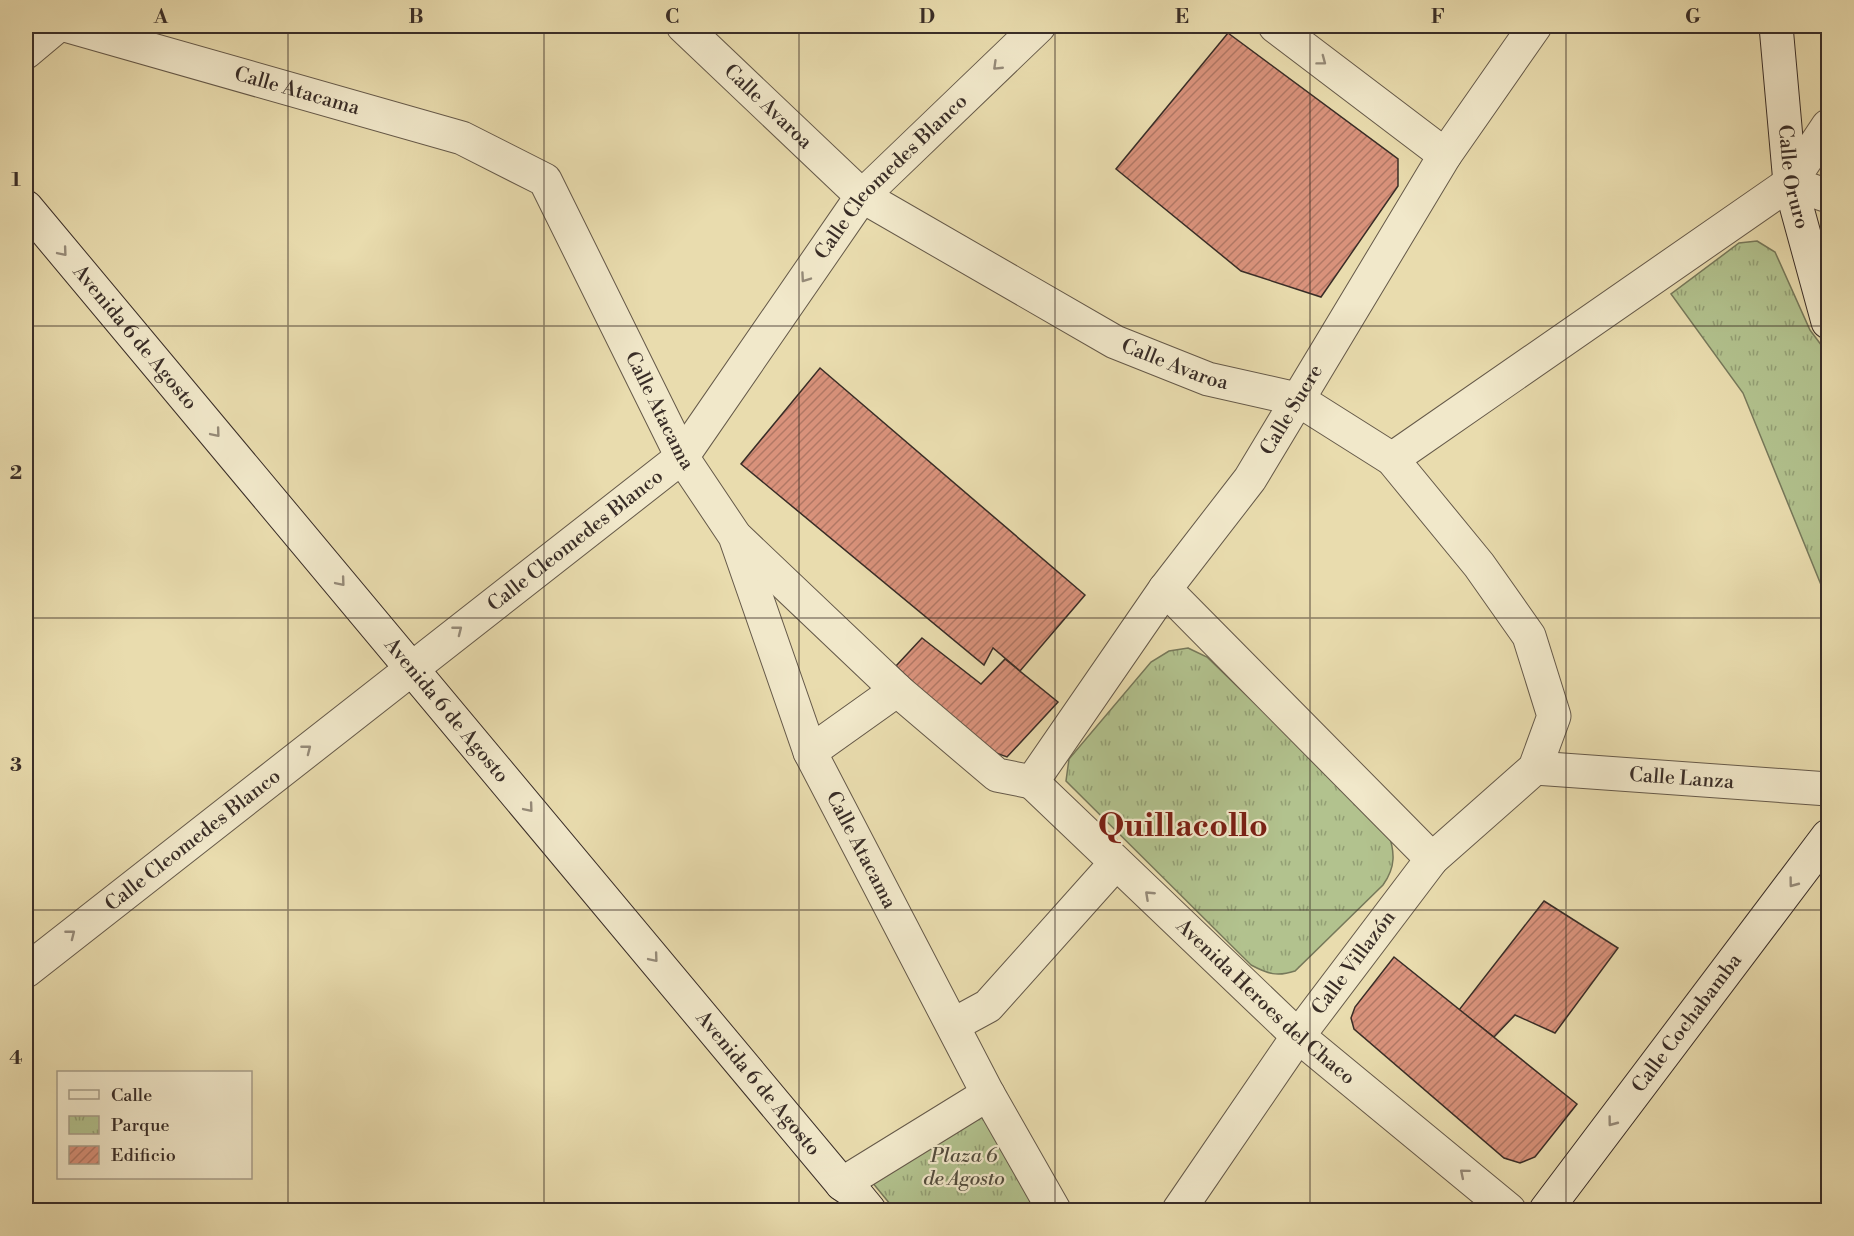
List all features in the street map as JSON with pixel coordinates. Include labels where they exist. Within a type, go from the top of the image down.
[{"type":"street","points":[[26,52],[57,26]]},
{"type":"street","name":"Calle Atacama","points":[[68,26],[462,138],[545,180],[682,457],[735,536],[810,752],[988,1094],[1054,1210]]},
{"type":"street","name":"Calle Avaroa","points":[[683,26],[862,196],[1115,342],[1208,379],[1297,399],[1392,459],[1479,565],[1529,636],[1554,716],[1535,768]]},
{"type":"street","name":"Calle Cleomedes Blanco","points":[[26,971],[411,666],[682,457],[862,196],[1039,26]]},
{"type":"street","points":[[1275,26],[1445,155]]},
{"type":"street","name":"Calle Sucre","points":[[1032,782],[1165,589],[1250,479],[1445,155],[1535,26]]},
{"type":"street","name":"Calle Oruro","points":[[1776,26],[1790,183],[1828,322]]},
{"type":"street","points":[[1392,459],[1790,183],[1828,126]]},
{"type":"street","points":[[1790,183],[1828,196]]},
{"type":"street","name":"Avenida 6 de Agosto","points":[[26,207],[411,666],[850,1200]]},
{"type":"street","points":[[735,536],[897,690],[997,775],[1032,782]]},
{"type":"street","points":[[1165,589],[1432,859]]},
{"type":"street","points":[[810,752],[897,690]]},
{"type":"street","name":"Calle Lanza","points":[[1535,768],[1828,789]]},
{"type":"street","name":"Calle Villazón","points":[[1179,1210],[1298,1036],[1432,859],[1535,768]]},
{"type":"street","name":"Avenida Heroes del Chaco","points":[[1032,782],[1115,864],[1298,1036],[1509,1210]]},
{"type":"street","name":"Calle Cochabamba","points":[[1546,1210],[1828,836]]},
{"type":"street","points":[[953,1025],[988,1006],[1115,864]]},
{"type":"street","points":[[850,1200],[988,1094]]},
{"type":"green space","points":[[1757,241],[1775,252],[1810,330],[1828,354],[1828,602],[1743,393],[1671,294],[1739,243]]},
{"type":"green space","points":[[1188,648],[1207,657],[1388,832],[1393,859],[1390,872],[1383,885],[1295,971],[1273,974],[1251,965],[1066,781],[1069,759],[1151,662],[1169,651]]},
{"type":"green space","name":"Plaza 6 de Agosto","points":[[981,1105],[1038,1210],[895,1210],[867,1176]]},
{"type":"building","points":[[1228,33],[1398,159],[1398,186],[1321,297],[1241,271],[1116,169]]},
{"type":"building","points":[[820,368],[1085,595],[1020,671],[993,648],[984,665],[741,464]]},
{"type":"building","points":[[922,638],[981,684],[1005,659],[1058,702],[1007,757],[982,748],[896,666]]},
{"type":"building","points":[[1544,901],[1618,948],[1555,1033],[1515,1015],[1494,1037],[1459,1010]]},
{"type":"building","points":[[1394,957],[1577,1104],[1535,1157],[1520,1163],[1504,1158],[1354,1029],[1351,1018],[1355,1007]]},
{"type":"district","name":"Quillacollo","points":[[1183,826]]}]
